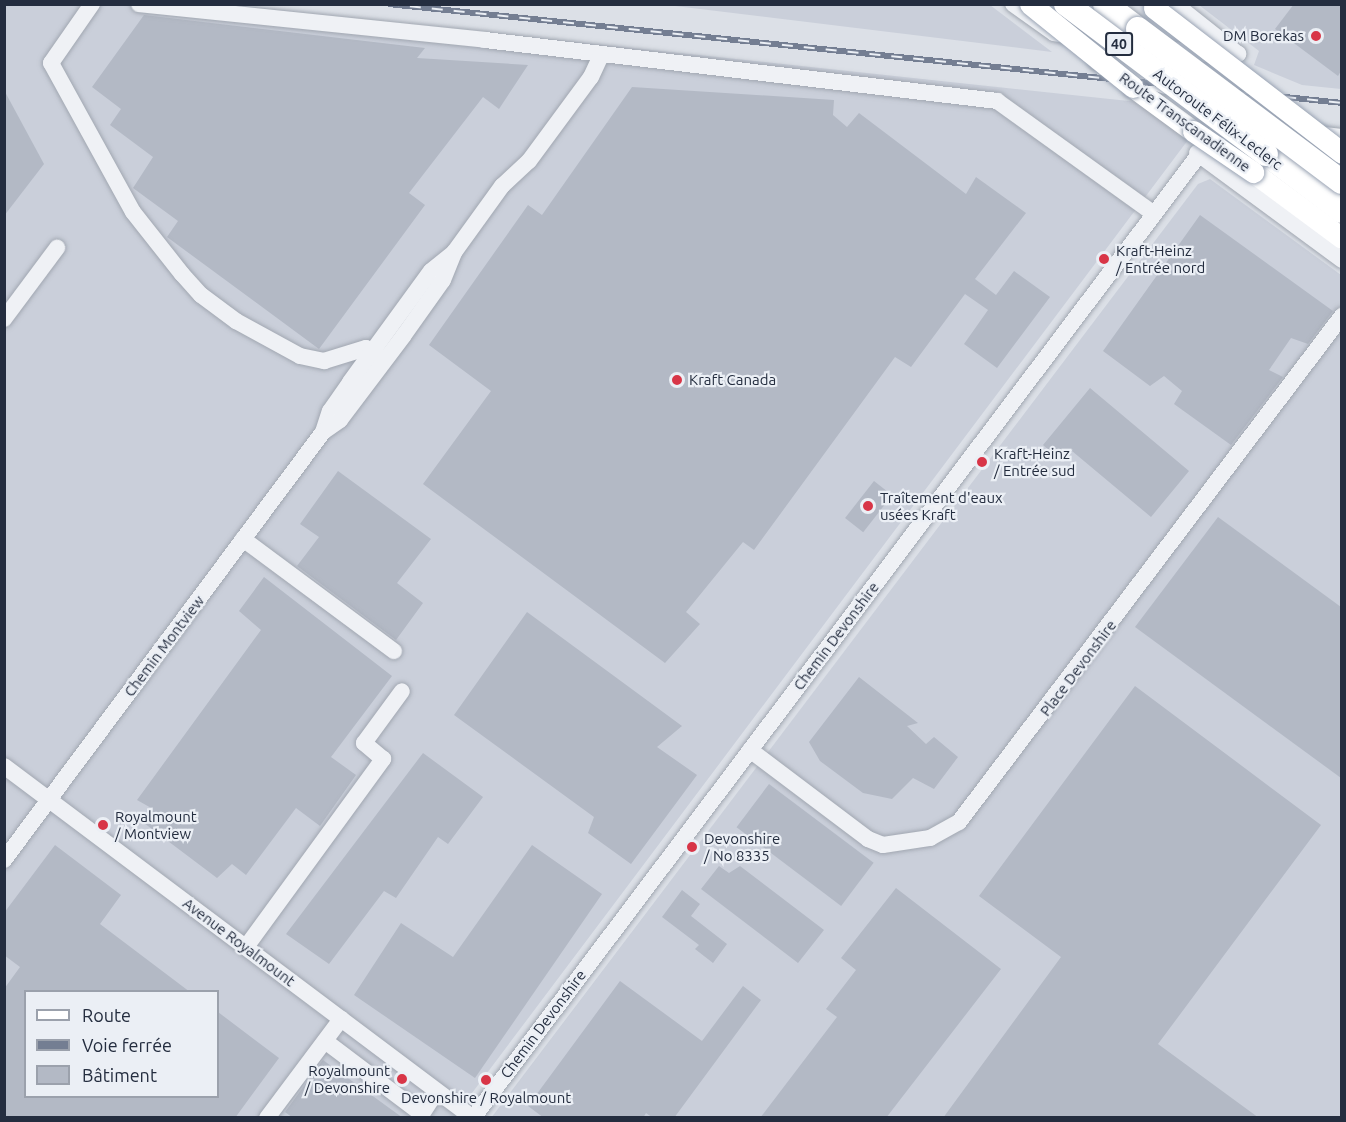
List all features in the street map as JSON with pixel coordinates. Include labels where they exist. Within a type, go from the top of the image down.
[{"type":"highway","name":"Autoroute Félix-Leclerc","points":[[1066,4],[1341,211]]},
{"type":"highway","name":"Autoroute Félix-Leclerc","points":[[1105,4],[1341,182]]},
{"type":"highway","points":[[1120,4],[1138,29]]},
{"type":"highway","points":[[1100,59],[1173,85]]},
{"type":"main road","name":"Route Transcanadienne","points":[[1030,4],[1193,131],[1341,238]]},
{"type":"main road","points":[[1148,4],[1341,153]]},
{"type":"street","points":[[92,4],[51,63],[140,222],[201,295],[243,325],[314,361],[360,349],[379,355]]},
{"type":"street","points":[[139,4],[997,101],[1153,213]]},
{"type":"street","points":[[1013,4],[1040,25],[1066,36],[1221,49],[1238,54]]},
{"type":"street","points":[[1040,25],[1060,23],[1085,4]]},
{"type":"street","points":[[1175,4],[1221,49]]},
{"type":"street","name":"Chemin Montview","points":[[4,860],[323,432],[340,420],[379,355],[443,280],[455,251],[502,186],[529,161],[591,77],[601,56]]},
{"type":"street","name":"Chemin Devonshire","points":[[473,1118],[1197,153],[1220,129],[1235,124],[1341,136]]},
{"type":"street","points":[[1197,153],[1341,260]]},
{"type":"street","points":[[4,319],[57,248]]},
{"type":"street","name":"Place Devonshire","points":[[750,750],[868,839],[883,845],[930,838],[959,822],[1341,316]]},
{"type":"street","points":[[243,539],[394,651]]},
{"type":"street","points":[[246,947],[383,759],[364,743],[402,692]]},
{"type":"street","name":"Avenue Royalmount","points":[[4,766],[473,1118]]},
{"type":"street","points":[[267,1118],[341,1019]]},
{"type":"street","points":[[325,1041],[422,1114],[437,1091]]},
{"type":"shaded area","points":[[5,5],[230,5],[1138,102],[1188,140],[454,1117],[5,1118]]},
{"type":"shaded area","points":[[667,5],[990,5],[1052,52]]},
{"type":"shaded area","points":[[1199,5],[1341,5],[1341,89],[1302,85],[1254,65],[1259,51]]},
{"type":"shaded area","points":[[1210,179],[1341,275],[1341,1117],[491,1118],[1198,184]]},
{"type":"building","points":[[1294,4],[1341,4],[1341,71],[1338,76],[1275,29]]},
{"type":"building","points":[[144,15],[425,48],[417,58],[528,65],[499,109],[483,97],[409,193],[425,205],[319,349],[167,237],[178,221],[133,188],[153,157],[110,125],[121,109],[92,87]]},
{"type":"building","name":"Kraft Canada","points":[[632,87],[834,100],[833,115],[847,127],[859,113],[966,194],[976,177],[1026,213],[975,279],[996,295],[1014,271],[1050,297],[997,368],[964,344],[988,310],[965,294],[911,367],[895,357],[754,550],[743,542],[686,612],[700,624],[665,663],[423,484],[491,391],[429,345],[528,205],[542,215]]},
{"type":"building","points":[[4,90],[44,164],[4,216]]},
{"type":"building","points":[[1200,215],[1333,311],[1308,344],[1291,338],[1269,370],[1283,377],[1231,445],[1174,404],[1182,391],[1164,376],[1150,386],[1103,351]]},
{"type":"building","points":[[1090,388],[1189,471],[1151,517],[1072,451],[1060,460],[1043,445]]},
{"type":"building","points":[[338,471],[431,539],[397,583],[423,603],[396,640],[297,566],[319,537],[300,524]]},
{"type":"building","name":"Traîtement d'eaux usées Kraft","points":[[874,481],[892,495],[863,532],[845,518]]},
{"type":"building","points":[[1218,517],[1341,607],[1341,778],[1135,627]]},
{"type":"building","points":[[264,577],[392,676],[331,757],[356,775],[320,826],[296,808],[246,875],[232,864],[217,878],[144,823],[153,809],[137,800],[261,630],[239,611]]},
{"type":"building","points":[[527,612],[682,726],[657,747],[697,775],[631,864],[588,833],[594,817],[454,715]]},
{"type":"building","points":[[859,677],[918,723],[907,726],[926,744],[934,737],[958,757],[934,789],[913,778],[892,799],[863,793],[820,761],[809,742]]},
{"type":"building","points":[[1135,686],[1321,825],[1158,1044],[1259,1118],[943,1118],[1061,957],[979,896]]},
{"type":"building","points":[[423,753],[483,797],[448,844],[438,837],[396,898],[384,891],[329,964],[286,934]]},
{"type":"building","points":[[769,784],[874,863],[841,906],[737,827]]},
{"type":"building","points":[[55,845],[121,895],[100,924],[187,990],[24,990],[24,1098],[219,1098],[219,1013],[279,1058],[235,1118],[4,1118],[4,989],[20,967],[4,955],[4,913]]},
{"type":"building","points":[[532,845],[602,894],[475,1078],[354,995],[401,923],[453,957]]},
{"type":"building","points":[[719,866],[729,873],[740,866],[824,930],[798,963],[701,889]]},
{"type":"building","points":[[896,888],[1001,969],[886,1118],[760,1118],[837,1017],[826,1009],[856,970],[841,958]]},
{"type":"building","points":[[682,890],[700,904],[691,916],[727,944],[713,963],[695,949],[699,945],[662,917]]},
{"type":"building","points":[[620,981],[702,1041],[743,986],[761,1000],[674,1118],[653,1118],[646,1113],[643,1118],[544,1118],[528,1106]]},
{"type":"building","points":[[323,1060],[403,1118],[293,1118],[285,1112]]},
{"type":"railway","points":[[388,4],[1342,103]]},
{"type":"place","name":"DM Borekas","points":[[1316,36]]},
{"type":"place","name":"Kraft-Heinz / Entrée nord","points":[[1104,259]]},
{"type":"place","name":"Kraft Canada","points":[[677,380]]},
{"type":"place","name":"Kraft-Heinz / Entrée sud","points":[[982,462]]},
{"type":"place","name":"Traîtement d'eaux usées Kraft","points":[[868,506]]},
{"type":"place","name":"Royalmount / Montview","points":[[103,825]]},
{"type":"place","name":"Devonshire / No 8335","points":[[692,847]]},
{"type":"place","name":"Royalmount / Devonshire","points":[[402,1079]]},
{"type":"place","name":"Devonshire / Royalmount","points":[[486,1080]]}]
